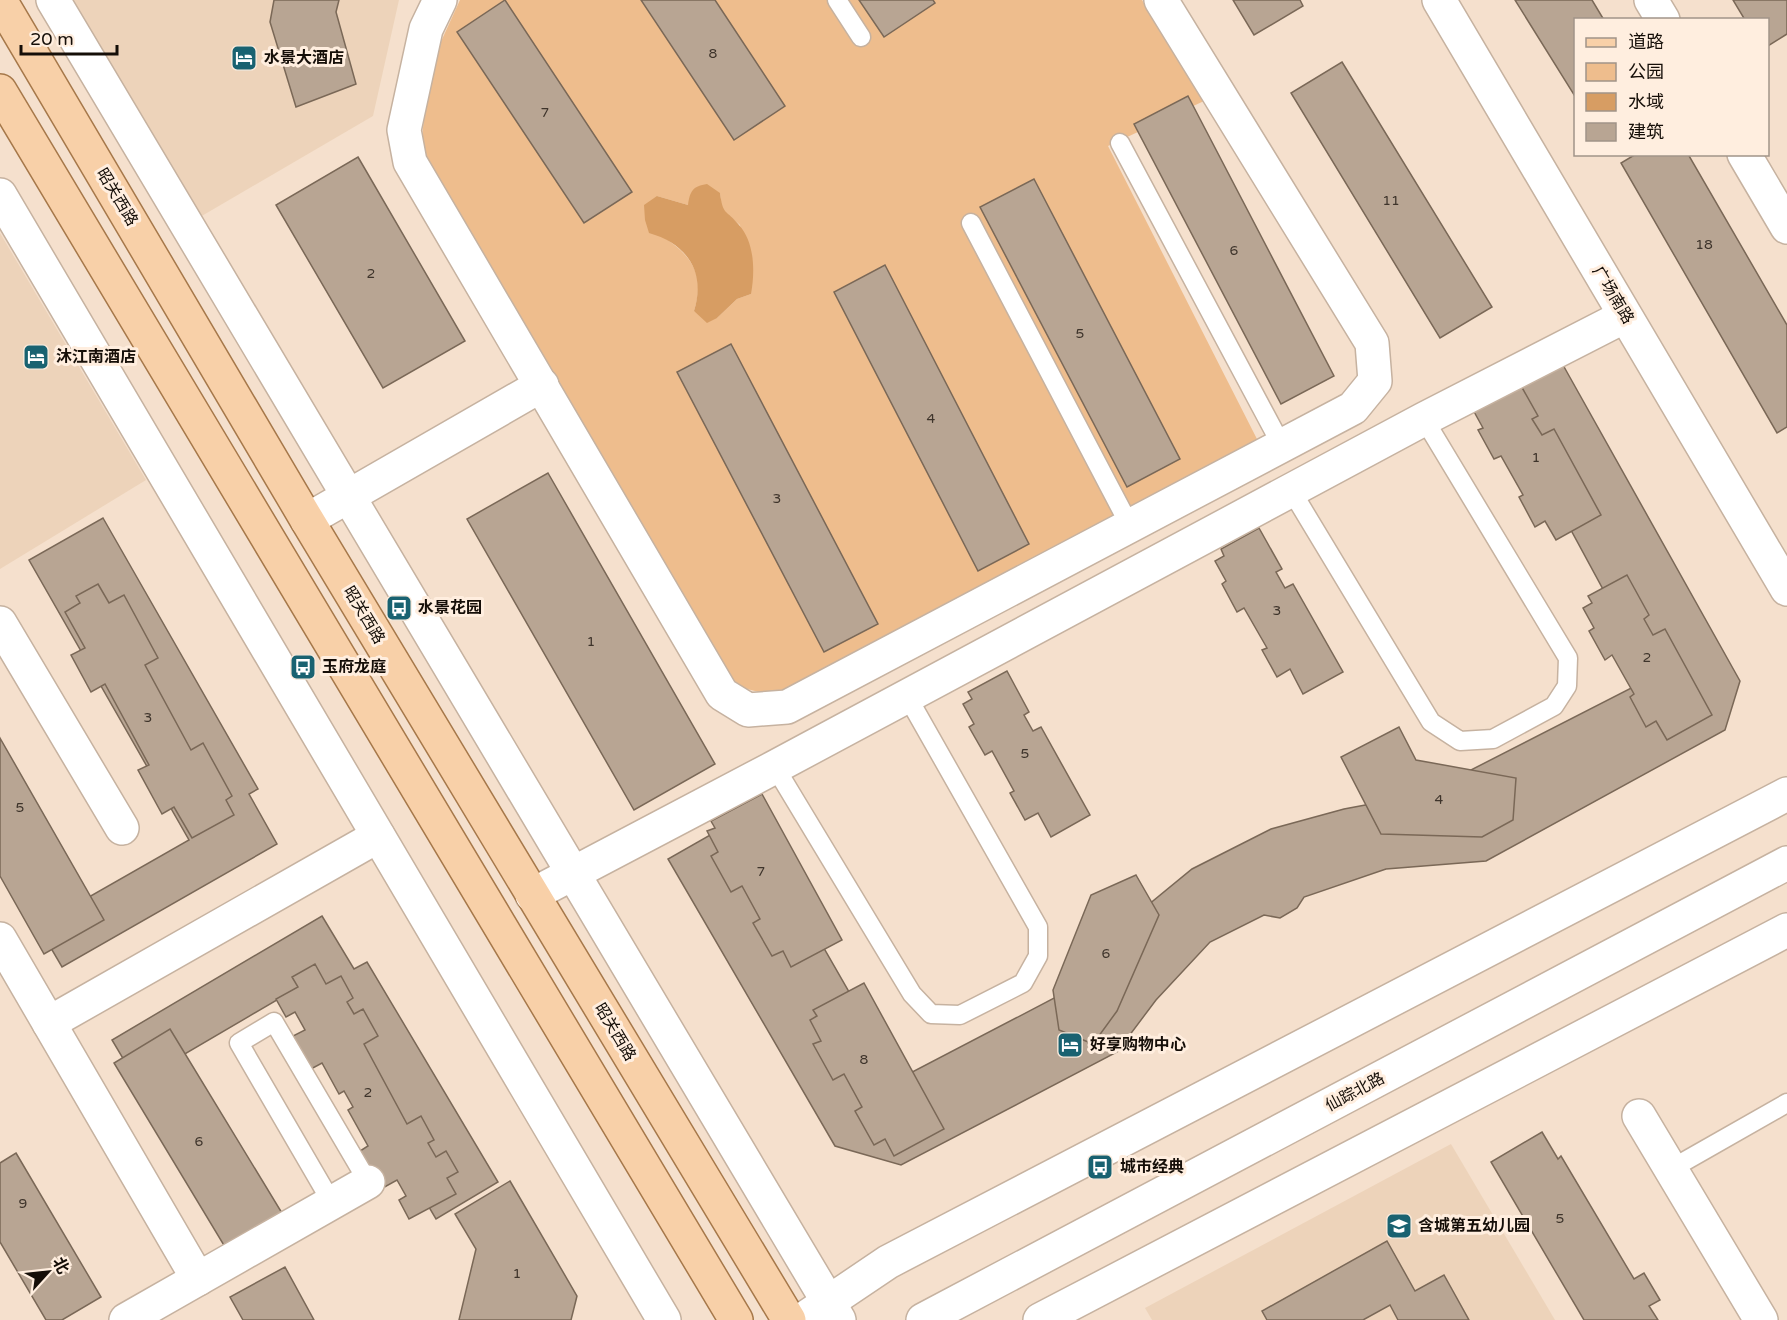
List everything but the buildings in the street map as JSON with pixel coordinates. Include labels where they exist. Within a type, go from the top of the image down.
[{"type":"main road","name":"昭关西路","points":[[0,0],[307,520],[789,1320]]},
{"type":"main road","points":[[0,91],[736,1320]]},
{"type":"street","points":[[53,0],[834,1311]]},
{"type":"street","points":[[440,0],[426,29],[404,129],[410,162],[722,694],[748,710],[787,706],[1353,408],[1375,381],[1372,344],[1161,0]]},
{"type":"street","name":"广场南路","points":[[1439,0],[1787,589]]},
{"type":"street","points":[[1651,0],[1662,18]]},
{"type":"street","points":[[1745,156],[1787,226]]},
{"type":"street","points":[[0,195],[664,1320]]},
{"type":"street","points":[[532,895],[776,767],[1424,419],[1625,316]]},
{"type":"street","points":[[307,520],[542,385]]},
{"type":"street","points":[[0,623],[122,828]]},
{"type":"street","points":[[802,1320],[834,1311],[888,1262],[1787,794]]},
{"type":"street","points":[[49,1023],[378,836]]},
{"type":"street","name":"仙踪北路","points":[[923,1320],[1787,863]]},
{"type":"street","points":[[1041,1320],[1787,930]]},
{"type":"street","points":[[0,939],[198,1279]]},
{"type":"street","points":[[1640,1116],[1761,1320]]},
{"type":"street","points":[[126,1320],[368,1182]]},
{"type":"lane","points":[[837,0],[861,37]]},
{"type":"lane","points":[[1119,143],[1282,446]]},
{"type":"lane","points":[[971,223],[1130,526]]},
{"type":"lane","points":[[1291,490],[1431,722],[1460,741],[1493,739],[1554,706],[1567,686],[1568,658],[1424,419]]},
{"type":"lane","points":[[776,767],[912,994],[931,1014],[960,1015],[1023,983],[1038,956],[1038,927],[907,696]]},
{"type":"lane","points":[[332,1203],[239,1043],[274,1022],[368,1182]]},
{"type":"lane","points":[[1671,1169],[1787,1103]]},
{"type":"shaded area","name":"水景大酒店","points":[[66,0],[399,0],[373,116],[200,217]]},
{"type":"shaded area","name":"沐江南酒店","points":[[0,233],[146,480],[0,569]]},
{"type":"shaded area","name":"含城第五幼儿园","points":[[1451,1144],[1555,1320],[1152,1320],[1145,1308]]},
{"type":"green space","points":[[460,0],[1142,0],[1204,101],[1108,146],[1258,441],[779,697],[731,685],[421,151],[428,70]],"holes":[[[720,193],[722,210],[740,225],[751,294],[737,299],[717,318],[694,311],[697,299],[697,277],[689,260],[663,237],[657,196],[688,205]]]},
{"type":"water","points":[[707,184],[720,193],[724,209],[739,225],[748,240],[753,276],[751,294],[737,299],[717,318],[707,323],[694,311],[698,284],[691,262],[674,244],[649,233],[644,205],[657,196],[688,205],[693,190]]},
{"type":"place","name":"水景大酒店","points":[[244,58]]},
{"type":"place","name":"沐江南酒店","points":[[36,357]]},
{"type":"place","name":"水景花园","points":[[399,608]]},
{"type":"place","name":"玉府龙庭","points":[[303,667]]},
{"type":"place","name":"好享购物中心","points":[[1070,1045]]},
{"type":"place","name":"城市经典","points":[[1100,1167]]},
{"type":"place","name":"含城第五幼儿园","points":[[1399,1226]]}]
